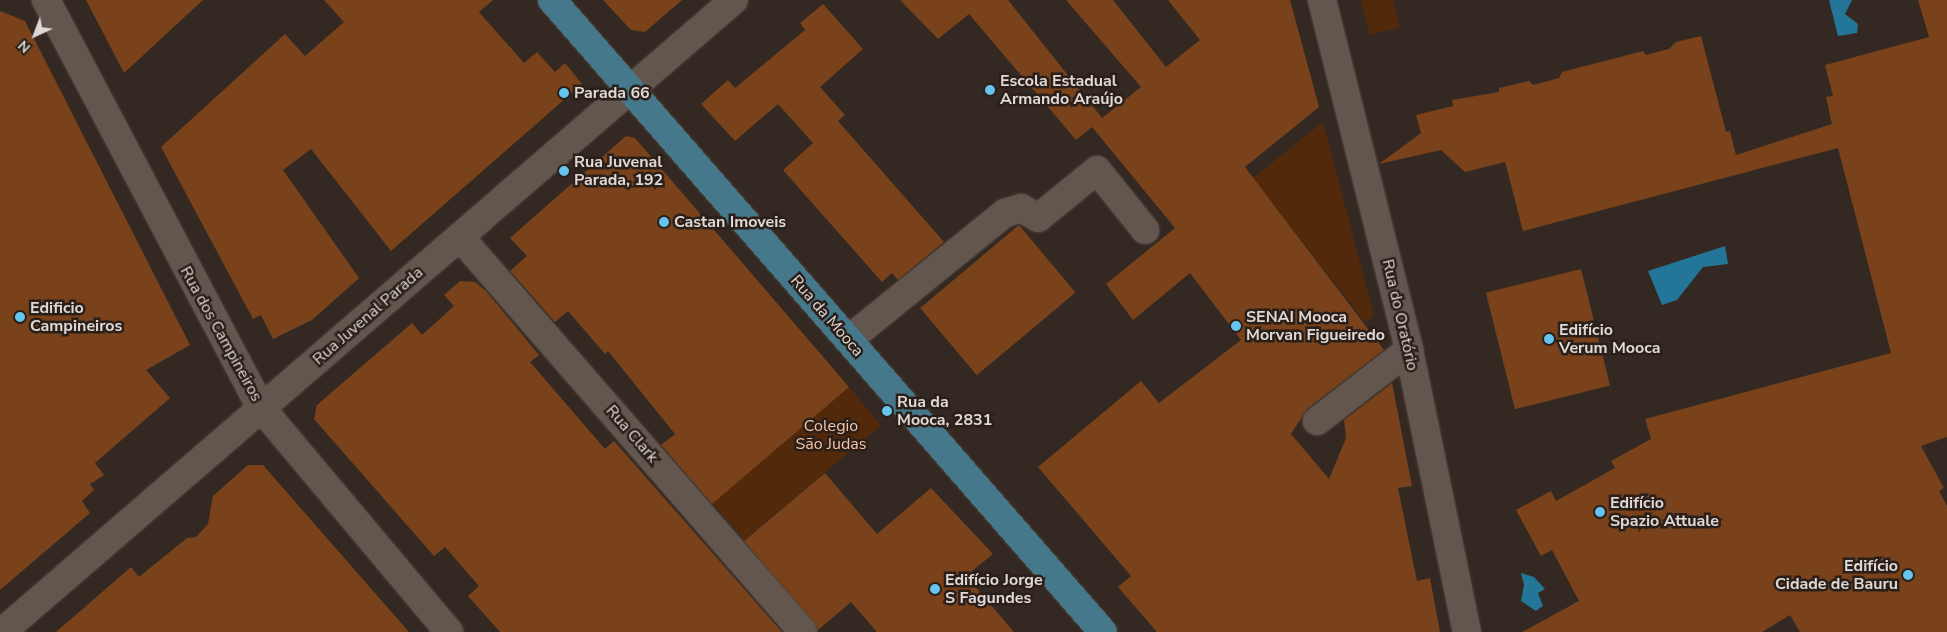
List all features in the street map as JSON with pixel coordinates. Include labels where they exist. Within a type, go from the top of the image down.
[{"type":"main road","name":"Rua da Mooca","points":[[552,0],[1103,632]]},
{"type":"street","name":"Rua dos Campineiros","points":[[46,0],[262,409],[449,632]]},
{"type":"street","name":"Rua Juvenal Parada","points":[[2,632],[734,0]]},
{"type":"street","name":"Rua do Oratório","points":[[1322,0],[1409,350],[1467,632]]},
{"type":"street","points":[[848,340],[1005,213],[1021,208],[1038,218],[1097,170],[1145,230]]},
{"type":"street","name":"Rua Clark","points":[[460,236],[803,632]]},
{"type":"street","points":[[1317,421],[1409,350]]},
{"type":"green space","points":[[1361,0],[1393,0],[1400,27],[1370,35]]},
{"type":"green space","points":[[1323,122],[1374,316],[1365,322],[1253,178]]},
{"type":"green space","name":"Colegio São Judas","points":[[849,387],[881,425],[744,540],[712,502]]},
{"type":"water","points":[[1829,0],[1852,0],[1845,14],[1858,24],[1857,33],[1838,36]]},
{"type":"water","points":[[1725,246],[1728,264],[1703,267],[1677,300],[1662,305],[1648,271]]},
{"type":"water","points":[[1521,573],[1534,577],[1545,589],[1538,593],[1543,606],[1536,611],[1521,601],[1524,585]]},
{"type":"building","points":[[86,0],[203,0],[124,73]]},
{"type":"building","points":[[324,0],[493,0],[479,12],[524,63],[537,52],[555,72],[565,63],[582,84],[391,251],[311,149],[283,170],[359,278],[312,320],[273,339],[261,315],[253,319],[161,147],[285,34],[305,56],[344,22]]},
{"type":"building","points":[[603,0],[682,0],[645,32],[631,30]]},
{"type":"building","points":[[900,0],[1008,0],[1102,118],[1141,87],[1066,0],[1113,0],[1166,67],[1200,40],[1168,0],[1290,0],[1319,107],[1245,167],[1384,350],[1307,409],[1291,434],[1329,479],[1346,438],[1344,420],[1392,383],[1412,486],[1398,488],[1417,581],[1430,578],[1440,632],[1157,632],[1118,587],[1131,576],[1038,467],[1141,381],[1159,403],[1241,340],[1190,273],[1133,320],[1106,284],[1175,228],[1092,127],[1076,140],[969,14],[938,39]]},
{"type":"building","points":[[1918,0],[1947,0],[1947,437],[1921,446],[1944,488],[1939,491],[1947,506],[1947,632],[1800,632],[1790,615],[1762,632],[1522,632],[1579,601],[1552,550],[1541,556],[1516,510],[1551,491],[1556,501],[1615,468],[1611,461],[1651,439],[1645,419],[1891,353],[1838,148],[1523,231],[1505,162],[1465,172],[1441,150],[1379,164],[1421,133],[1416,115],[1453,106],[1452,100],[1499,92],[1499,88],[1529,81],[1533,85],[1559,78],[1562,72],[1643,51],[1646,55],[1669,49],[1676,42],[1701,36],[1726,132],[1730,131],[1736,155],[1832,124],[1826,97],[1833,96],[1825,65],[1929,37]]},
{"type":"building","points":[[823,4],[863,49],[820,87],[845,115],[838,121],[944,242],[898,280],[892,273],[882,282],[783,170],[813,143],[778,104],[735,141],[701,104],[728,80],[735,88],[805,30],[800,23]]},
{"type":"building","points":[[0,11],[25,21],[190,345],[146,370],[170,398],[95,463],[104,475],[90,484],[94,490],[82,501],[90,513],[0,590]]},
{"type":"building","points":[[626,136],[635,138],[849,387],[712,504],[661,445],[675,434],[608,351],[605,354],[568,311],[555,322],[510,271],[527,256],[510,238]]},
{"type":"building","points":[[1019,225],[1076,292],[977,375],[920,308]]},
{"type":"building","name":"Edifício Verum Mooca","points":[[1581,269],[1610,385],[1515,409],[1486,293]]},
{"type":"building","points":[[460,281],[475,282],[486,291],[539,355],[530,362],[605,449],[614,441],[782,632],[500,632],[468,596],[479,586],[445,547],[434,556],[314,419],[317,405],[412,323],[422,335],[454,306],[444,295]]},
{"type":"building","points":[[248,465],[263,465],[409,632],[56,632],[131,567],[139,577],[187,538],[196,537],[208,524],[213,496]]},
{"type":"building","points":[[825,473],[877,534],[931,488],[993,554],[966,576],[1014,632],[877,632],[851,602],[818,630],[744,541]]},
{"type":"place","name":"Escola Estadual Armando Araújo","points":[[990,90]]},
{"type":"place","name":"Parada 66","points":[[564,93]]},
{"type":"place","name":"Rua Juvenal Parada, 192","points":[[564,171]]},
{"type":"place","name":"Castan Imoveis","points":[[664,222]]},
{"type":"place","name":"Edificio Campineiros","points":[[20,317]]},
{"type":"place","name":"SENAI Mooca Morvan Figueiredo","points":[[1236,326]]},
{"type":"place","name":"Edifício Verum Mooca","points":[[1549,339]]},
{"type":"place","name":"Rua da Mooca, 2831","points":[[887,411]]},
{"type":"place","name":"Edifício Spazio Attuale","points":[[1600,512]]},
{"type":"place","name":"Edifício Cidade de Bauru","points":[[1908,575]]},
{"type":"place","name":"Edifício Jorge S Fagundes","points":[[935,589]]}]
